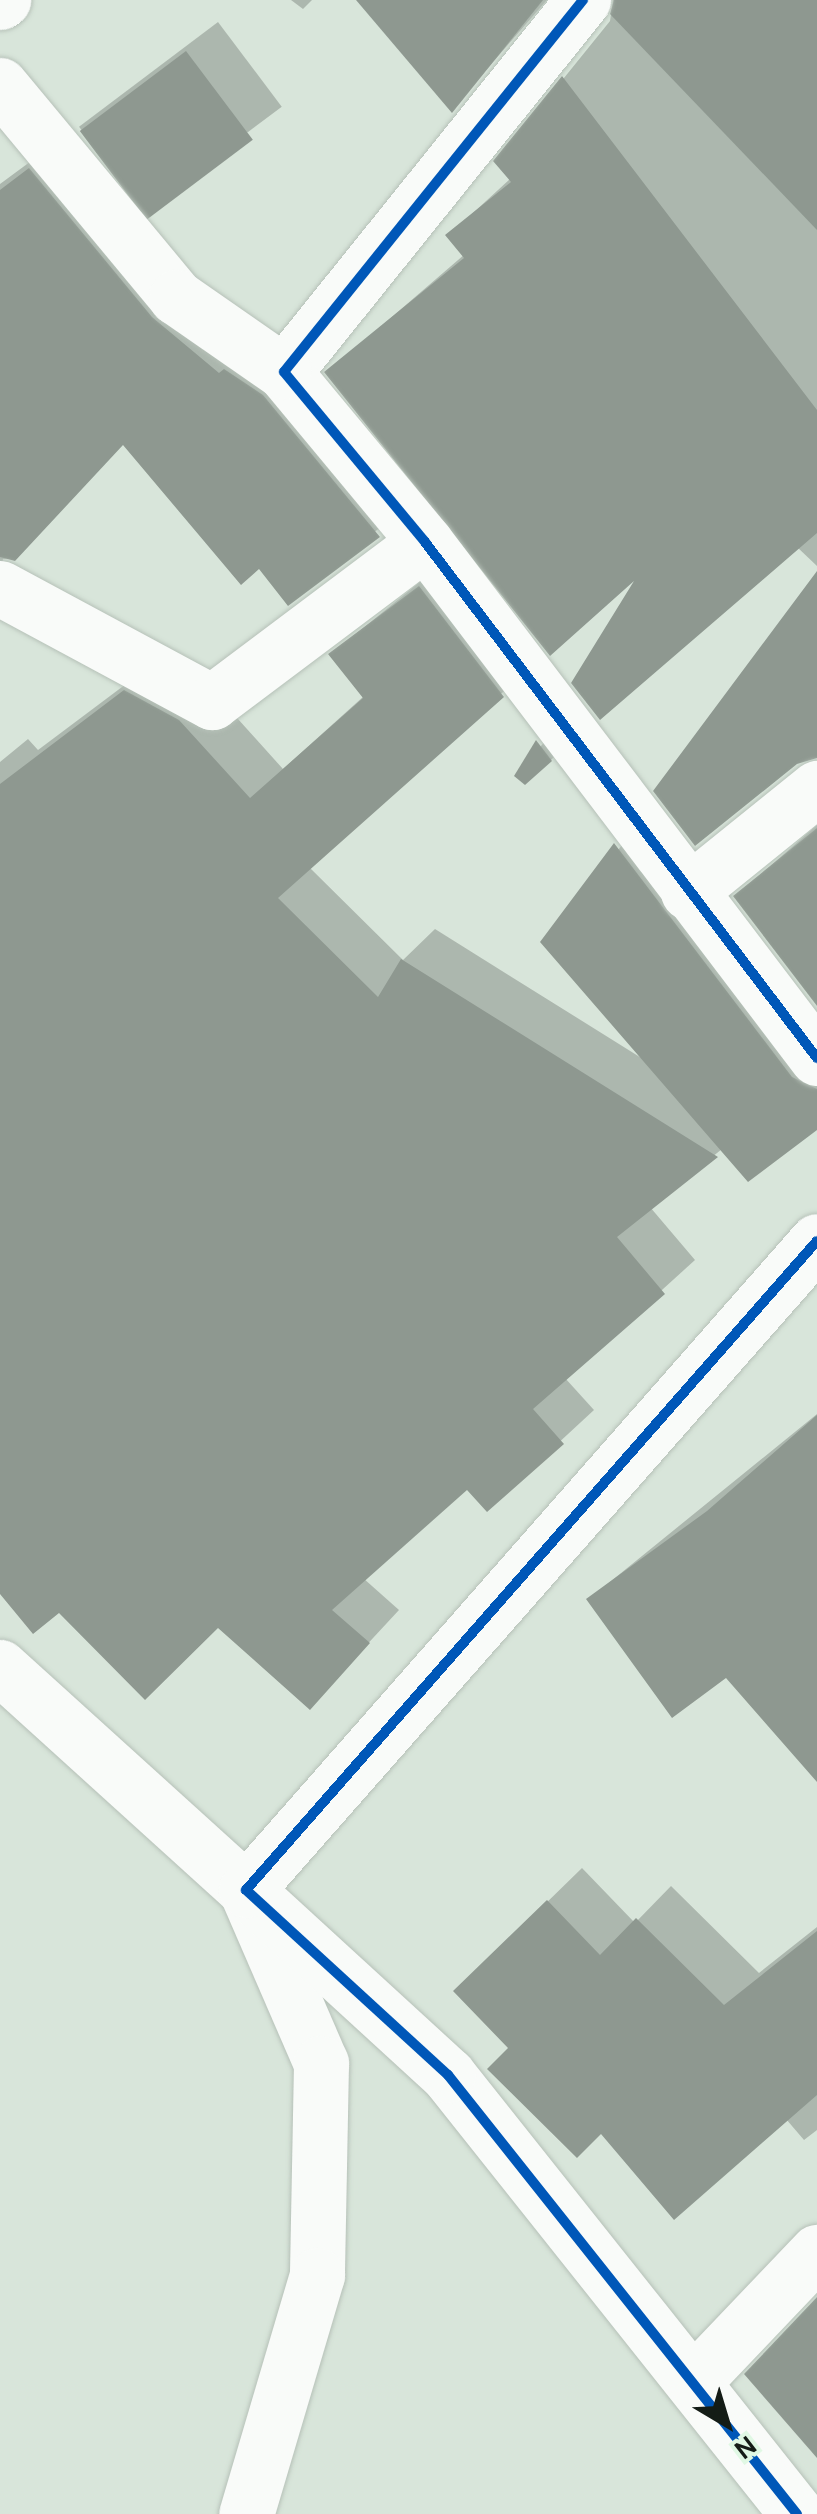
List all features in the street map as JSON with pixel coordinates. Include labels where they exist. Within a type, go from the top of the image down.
[{"type":"street","points":[[284,372],[583,0]]},
{"type":"street","points":[[0,86],[176,297],[284,372],[425,542],[817,1058]]},
{"type":"street","points":[[0,588],[212,702],[425,542]]},
{"type":"street","points":[[688,892],[817,788]]},
{"type":"street","points":[[246,1890],[817,1241]]},
{"type":"street","points":[[0,1667],[448,2075],[797,2514]]},
{"type":"street","points":[[246,1890],[321,2063],[317,2275],[246,2514]]},
{"type":"street","points":[[693,2382],[817,2252]]},
{"type":"building","points":[[356,0],[543,0],[452,113]]},
{"type":"building","points":[[614,0],[817,0],[817,230],[610,14]]},
{"type":"building","points":[[186,51],[253,140],[147,220],[80,131]]},
{"type":"building","points":[[562,76],[817,410],[817,533],[600,720],[571,683],[634,581],[550,656],[324,372],[464,258],[445,235],[511,182],[493,161]]},
{"type":"building","points":[[29,168],[152,317],[219,373],[224,369],[263,395],[380,537],[288,606],[259,569],[241,585],[123,445],[15,561],[0,557],[0,190]]},
{"type":"building","points":[[817,571],[817,758],[797,764],[695,846],[653,791]]},
{"type":"building","points":[[419,586],[504,697],[278,898],[378,997],[401,959],[718,1157],[617,1237],[665,1294],[533,1409],[564,1444],[487,1512],[467,1490],[332,1610],[370,1643],[310,1710],[218,1628],[145,1700],[59,1613],[33,1634],[0,1594],[0,784],[124,690],[179,720],[250,798],[363,698],[328,654]]},
{"type":"building","points":[[536,740],[552,761],[525,785],[514,776]]},
{"type":"building","points":[[817,828],[817,1006],[733,896]]},
{"type":"building","points":[[614,843],[792,1077],[817,1089],[817,1130],[748,1182],[540,942]]},
{"type":"building","points":[[817,1415],[817,1782],[726,1678],[672,1718],[586,1599],[707,1511]]},
{"type":"building","points":[[547,1900],[600,1955],[636,1918],[724,2005],[817,1931],[817,2095],[674,2220],[601,2134],[577,2158],[487,2069],[508,2048],[453,1991]]},
{"type":"building","points":[[817,2297],[817,2458],[744,2374]]},
{"type":"cycle path","points":[[583,0],[284,372],[425,542],[817,1058]]},
{"type":"cycle path","points":[[797,2514],[448,2075],[246,1890],[817,1241]]}]
